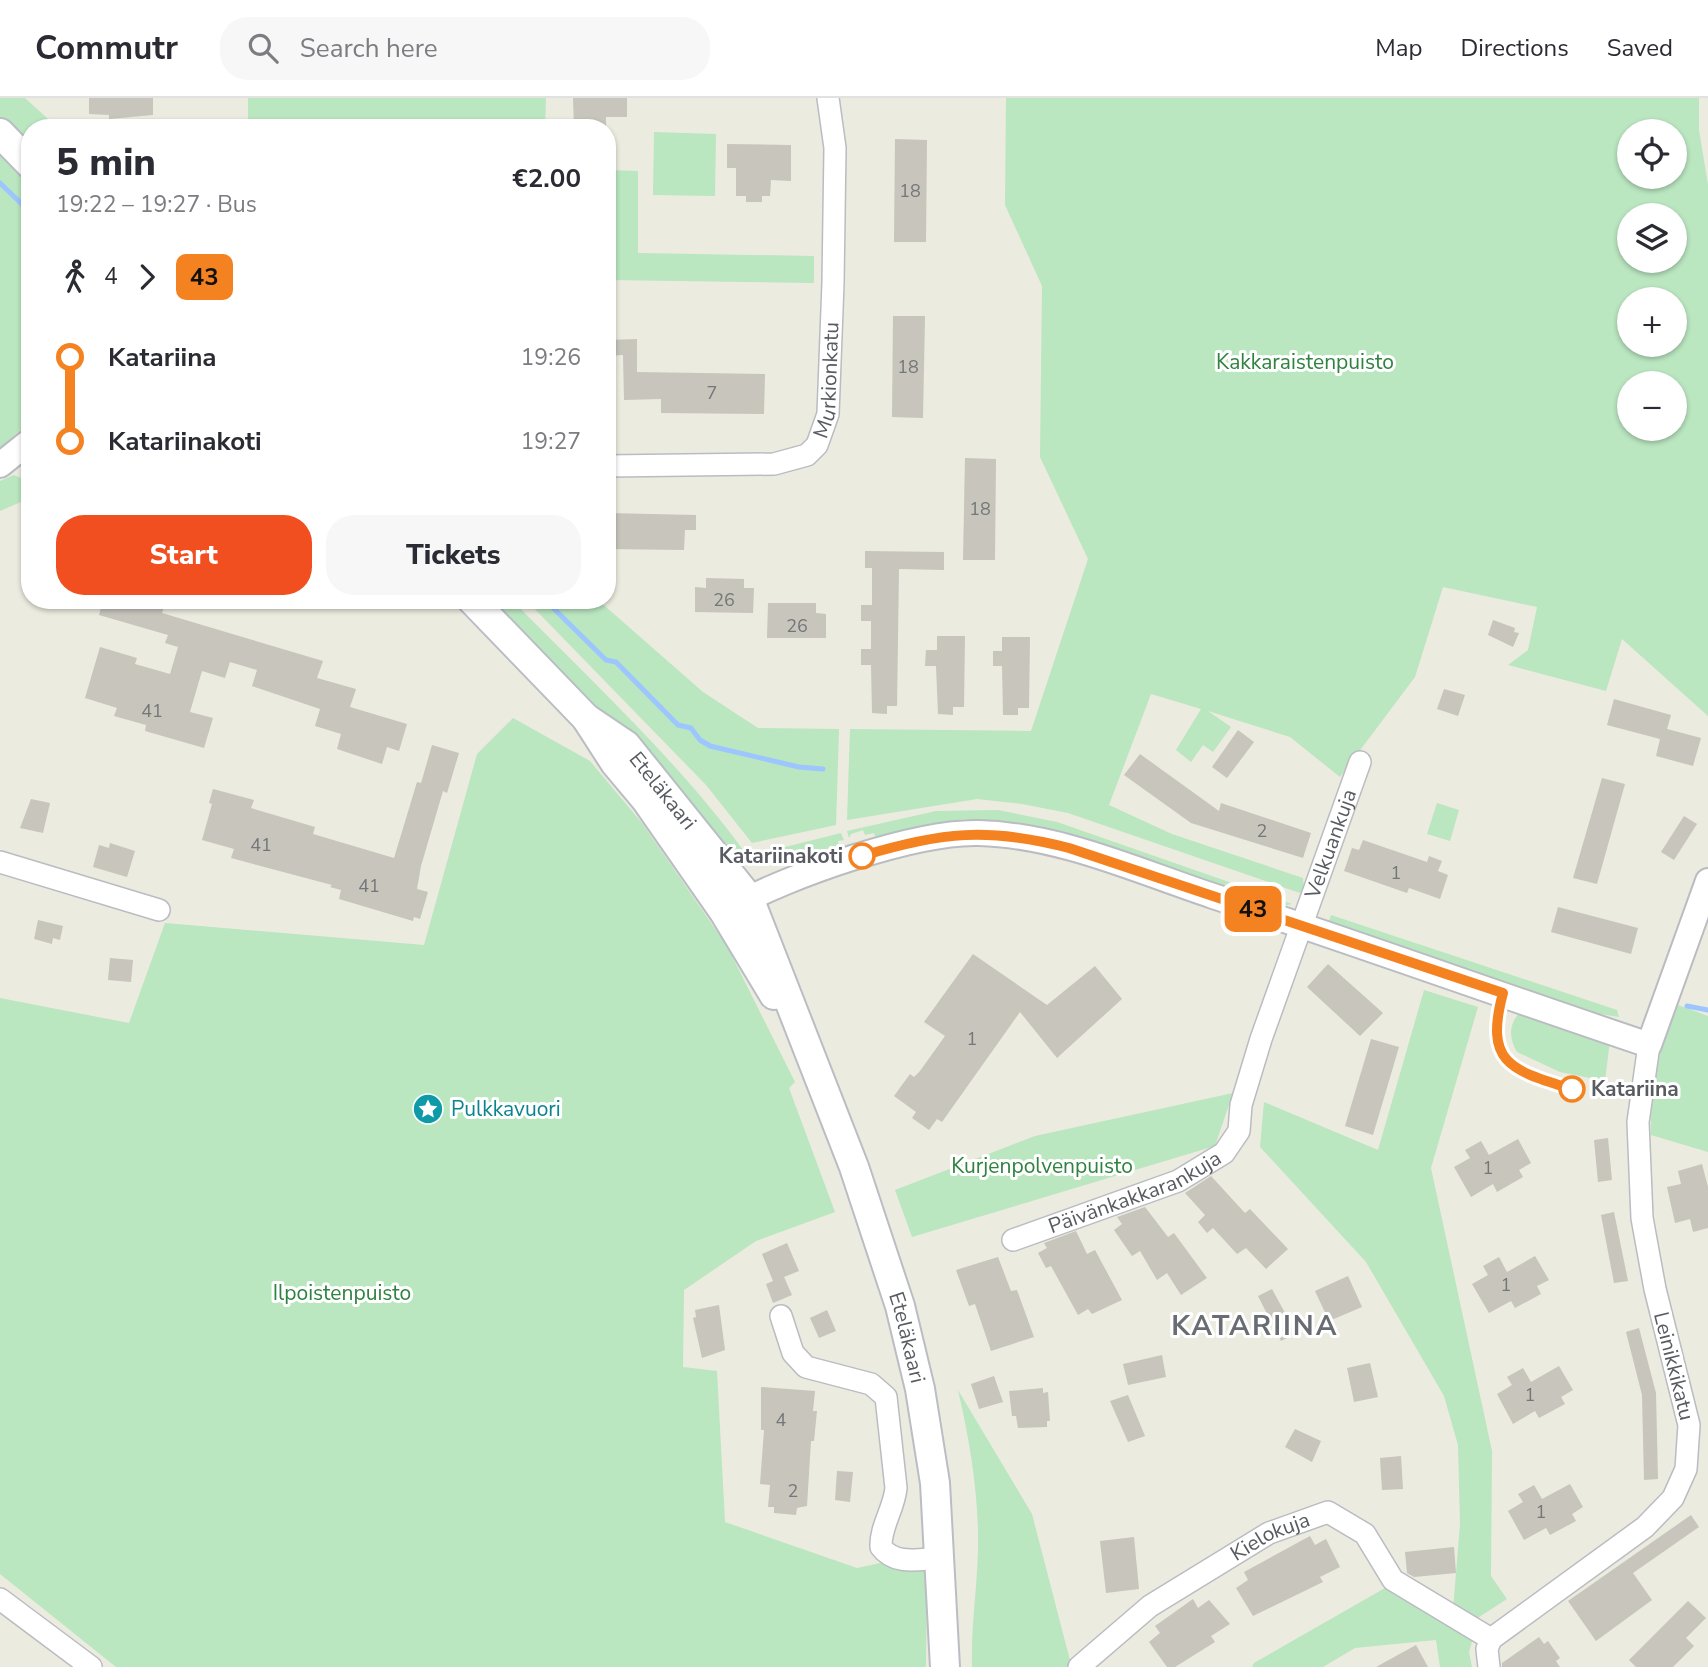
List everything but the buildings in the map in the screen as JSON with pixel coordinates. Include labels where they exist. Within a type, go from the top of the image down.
[{"type":"main road","points":[[0,133],[21,155]]},
{"type":"main road","name":"Eteläkaari","points":[[481,609],[586,718],[615,763],[646,800],[724,912],[765,984],[796,1026]]},
{"type":"main road","name":"Eteläkaari","points":[[586,718],[626,745],[749,898],[780,975],[796,1026],[854,1167],[909,1340],[930,1448],[940,1558],[945,1667]]},
{"type":"street","name":"Murkionkatu","points":[[616,466],[774,464],[807,455],[817,444],[828,414],[833,283],[835,148],[828,98]]},
{"type":"street","points":[[0,465],[21,448]]},
{"type":"street","name":"Velkuankuja","points":[[1300,925],[1360,762]]},
{"type":"street","points":[[724,912],[749,898],[893,847],[976,833],[1027,838],[1069,848],[1648,1045],[1708,881]]},
{"type":"street","points":[[0,862],[159,909]]},
{"type":"street","name":"Päivänkakkarankuja","points":[[1013,1240],[1178,1181],[1224,1153],[1239,1131],[1241,1105],[1251,1069],[1300,925]]},
{"type":"street","name":"Leinikkikatu","points":[[1491,1639],[1645,1527],[1673,1498],[1686,1469],[1689,1425],[1655,1289],[1642,1217],[1638,1122],[1648,1045]]},
{"type":"street","points":[[781,1317],[797,1361],[806,1367],[871,1384],[886,1397],[896,1488],[894,1503],[881,1537],[881,1547],[895,1559],[940,1558]]},
{"type":"street","name":"Kielokuja","points":[[1079,1667],[1150,1606],[1269,1533],[1328,1512],[1365,1534],[1393,1580],[1491,1639]]},
{"type":"street","points":[[0,1599],[91,1667]]},
{"type":"street","points":[[1489,1667],[1486,1649],[1491,1639]]},
{"type":"green space","points":[[0,98],[25,98],[48,119],[21,119],[21,137],[0,117]]},
{"type":"green space","points":[[248,98],[546,98],[545,119],[248,119]]},
{"type":"green space","name":"Kakkaraistenpuisto","points":[[1006,98],[1699,98],[1699,130],[1708,185],[1708,716],[1622,639],[1606,691],[1508,665],[1528,650],[1537,607],[1443,587],[1415,677],[1340,777],[1290,737],[1208,711],[1231,727],[1213,752],[1203,745],[1191,762],[1176,750],[1201,709],[1151,694],[1109,805],[1172,834],[1303,878],[1304,890],[1300,893],[1068,813],[1022,804],[977,799],[847,820],[850,729],[1031,731],[1088,559],[1040,457],[1042,286],[1005,205]]},
{"type":"green space","points":[[654,132],[716,134],[715,196],[653,195]]},
{"type":"green space","points":[[0,154],[21,177],[21,429],[0,449]]},
{"type":"green space","points":[[616,170],[638,171],[638,253],[814,256],[814,283],[616,280]]},
{"type":"green space","points":[[14,475],[21,478],[21,502],[0,511],[0,481]]},
{"type":"green space","points":[[498,609],[521,609],[668,759],[752,862],[732,857],[642,754]]},
{"type":"green space","points":[[535,609],[608,609],[703,692],[758,728],[839,729],[836,825],[752,843],[706,785]]},
{"type":"green space","name":"Ilpoistenpuisto","points":[[513,718],[590,761],[642,823],[727,946],[795,1082],[789,1088],[835,1212],[756,1241],[684,1290],[683,1367],[717,1371],[725,1522],[857,1568],[885,1562],[927,1572],[926,1667],[116,1667],[0,1574],[0,998],[129,1023],[165,923],[424,945],[477,754]]},
{"type":"green space","points":[[1437,803],[1459,810],[1450,841],[1427,834]]},
{"type":"green space","points":[[998,810],[1057,822],[1292,904],[1282,906],[1055,832],[964,819],[875,837],[874,833],[865,835],[863,830],[851,834],[849,838],[847,831],[936,811]]},
{"type":"green space","points":[[841,833],[844,840],[838,841],[839,846],[765,863],[760,857],[761,853]]},
{"type":"green space","points":[[1331,915],[1617,1010],[1619,1017],[1594,1013],[1328,924]]},
{"type":"green space","points":[[1424,990],[1478,1007],[1431,1168],[1492,1451],[1491,1576],[1507,1599],[1473,1621],[1453,1610],[1460,1524],[1458,1445],[1444,1396],[1366,1262],[1260,1147],[1264,1102],[1378,1150]]},
{"type":"green space","points":[[1678,1005],[1708,1016],[1708,1152],[1651,1135],[1656,1068],[1664,1036]]},
{"type":"green space","points":[[1521,1011],[1610,1040],[1605,1081],[1560,1072],[1517,1052],[1511,1030]]},
{"type":"green space","name":"Kurjenpolvenpuisto","points":[[1233,1093],[1215,1146],[912,1237],[895,1190],[1035,1136]]},
{"type":"green space","points":[[958,1390],[1032,1514],[1071,1664],[1067,1667],[972,1667],[978,1549],[977,1509],[970,1449]]},
{"type":"green space","points":[[1392,1584],[1473,1638],[1469,1652],[1472,1667],[1440,1667],[1436,1640],[1355,1648],[1323,1667],[1252,1667],[1254,1663]]},
{"type":"waterway","points":[[0,183],[21,203]]},
{"type":"waterway","points":[[554,609],[606,660],[616,662],[678,725],[691,728],[700,740],[710,746],[799,767],[823,769]]},
{"type":"waterway","points":[[1687,1006],[1708,1010]]},
{"type":"bus line","name":"43","points":[[862,856],[921,840],[976,833],[1027,838],[1069,848],[1503,993],[1494,1031],[1504,1057],[1519,1070],[1572,1089]]},
{"type":"place","name":"Katariinakoti","points":[[862,856]]},
{"type":"place","name":"Katariina","points":[[1572,1089]]},
{"type":"place","name":"Pulkkavuori","points":[[428,1109]]},
{"type":"district","name":"KATARIINA","points":[[1255,1326]]}]
